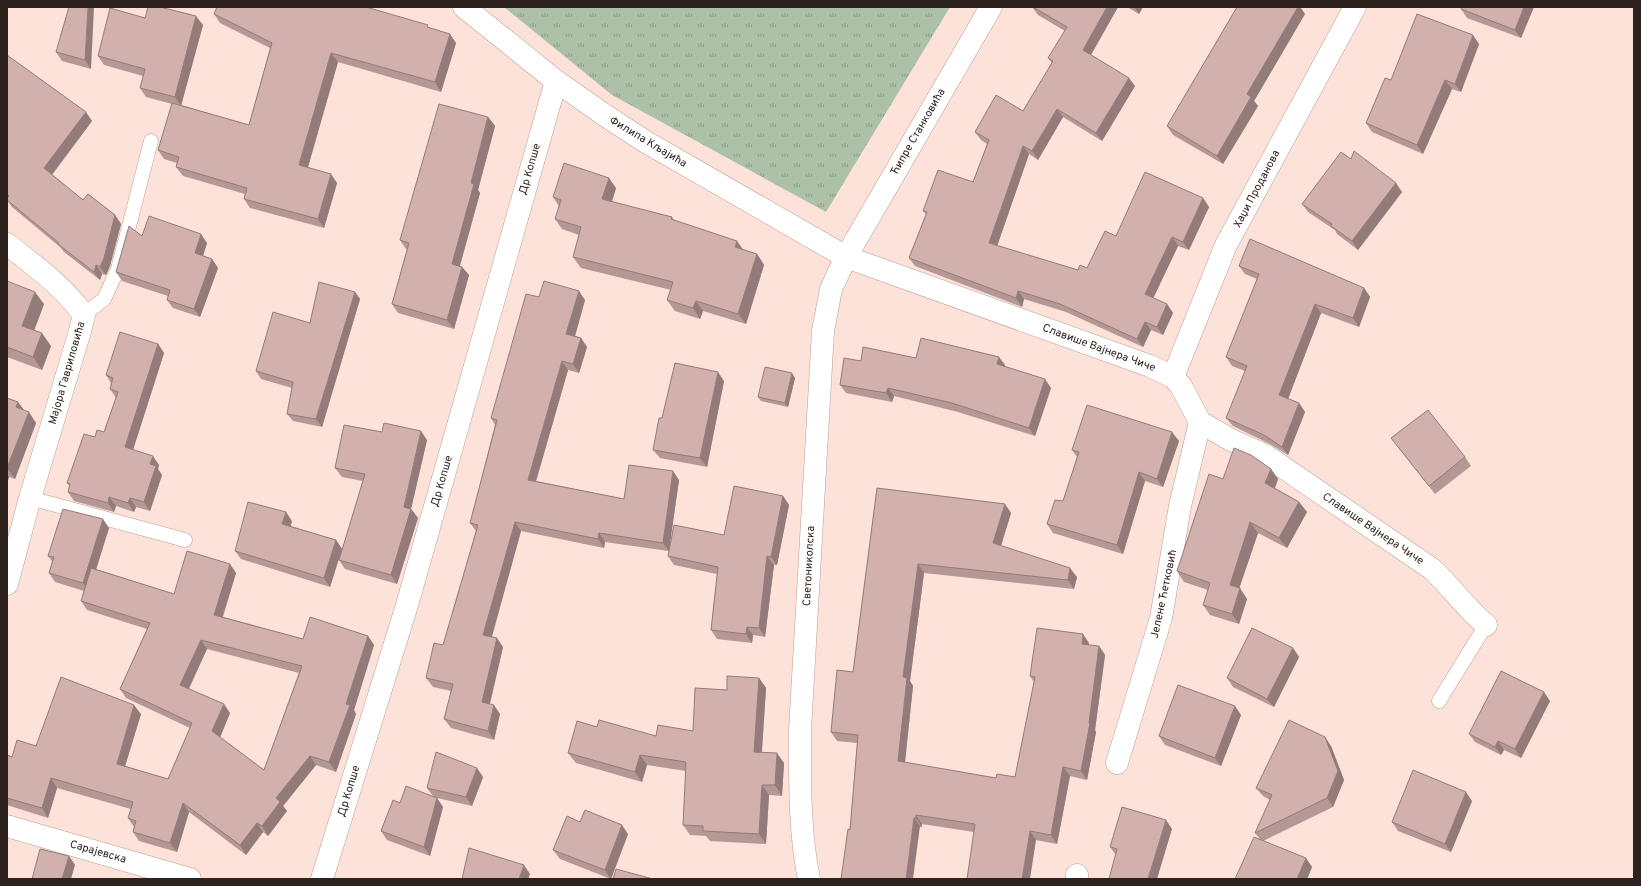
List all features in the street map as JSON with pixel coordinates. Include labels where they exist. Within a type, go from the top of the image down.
[{"type":"street","name":"Филипа Кљајића","points":[[464,7],[556,81],[646,142],[846,257]]},
{"type":"street","name":"Ћипре Станковића","points":[[846,257],[991,7]]},
{"type":"street","name":"Хаџи Проданова","points":[[1173,377],[1226,245],[1355,7]]},
{"type":"street","name":"Др Копше","points":[[322,879],[407,605],[556,81]]},
{"type":"street","points":[[7,244],[52,279],[73,300],[84,315]]},
{"type":"street","name":"Славише Вајнера Чиче","points":[[846,257],[1150,366],[1173,377],[1181,386],[1200,422],[1231,440],[1265,455],[1432,569],[1449,585],[1468,610],[1486,625]]},
{"type":"street","name":"Светониколска","points":[[809,879],[800,790],[800,730],[822,331],[831,289],[846,257]]},
{"type":"street","name":"Мајора Гавриловића","points":[[7,584],[30,498],[84,315]]},
{"type":"street","name":"Јелене Ћетковић","points":[[1117,763],[1161,618],[1180,506],[1200,422]]},
{"type":"street","name":"Сарајевска","points":[[7,826],[190,879]]},
{"type":"lane","name":"Мајора Гавриловића","points":[[84,315],[104,299],[118,269],[151,141]]},
{"type":"lane","points":[[30,498],[185,540]]},
{"type":"lane","points":[[1439,701],[1486,625]]},
{"type":"green space","points":[[504,7],[950,7],[826,212],[612,95]]},
{"type":"building","points":[[69,7],[88,7],[85,60],[56,52]]},
{"type":"building","points":[[148,7],[160,7],[196,16],[175,97],[140,88],[145,69],[98,56],[110,8],[145,18]]},
{"type":"building","points":[[217,7],[366,7],[428,25],[427,27],[450,34],[435,82],[331,53],[299,165],[331,174],[318,219],[244,199],[247,188],[176,167],[179,157],[158,150],[172,103],[249,125],[272,43],[214,14]]},
{"type":"building","points":[[1033,7],[1107,7],[1083,50],[1129,78],[1096,133],[1057,109],[1032,151],[1023,146],[989,243],[1078,270],[1080,265],[1087,268],[1105,231],[1116,236],[1145,172],[1203,198],[1183,242],[1172,237],[1145,294],[1167,304],[1157,327],[1145,322],[1137,339],[1060,304],[1018,291],[1016,298],[909,258],[927,212],[923,211],[938,170],[973,182],[989,140],[975,132],[996,95],[1023,111],[1053,61],[1048,58],[1067,27]]},
{"type":"building","points":[[1237,7],[1298,7],[1247,94],[1251,97],[1217,156],[1167,126]]},
{"type":"building","points":[[1462,7],[1524,7],[1515,30],[1461,9]]},
{"type":"building","points":[[1417,14],[1473,35],[1455,84],[1445,80],[1417,145],[1366,123],[1385,78],[1391,80]]},
{"type":"building","points":[[7,55],[86,112],[44,168],[83,200],[88,194],[115,215],[104,258],[100,267],[96,265],[94,272],[58,244],[59,243],[7,200],[9,196],[7,194]]},
{"type":"building","points":[[439,104],[488,117],[471,183],[474,184],[452,264],[462,267],[447,320],[392,304],[409,243],[400,240]]},
{"type":"building","points":[[1354,151],[1396,183],[1352,241],[1331,226],[1332,224],[1302,204],[1341,152],[1351,159]]},
{"type":"building","points":[[564,163],[609,178],[602,199],[672,217],[671,219],[737,241],[735,247],[757,254],[738,314],[696,301],[693,308],[667,300],[673,282],[573,257],[581,227],[555,219],[561,200],[553,197]]},
{"type":"building","points":[[149,216],[201,234],[195,253],[212,259],[194,309],[167,300],[170,290],[116,272],[129,226],[142,236]]},
{"type":"building","points":[[1250,239],[1364,288],[1353,318],[1315,304],[1279,395],[1299,403],[1282,447],[1264,435],[1226,418],[1247,366],[1226,357],[1259,274],[1239,266]]},
{"type":"building","points":[[7,281],[35,292],[22,326],[42,333],[33,357],[7,347]]},
{"type":"building","points":[[544,281],[579,291],[566,334],[581,338],[573,364],[562,361],[528,480],[624,499],[629,465],[673,471],[663,543],[599,533],[598,539],[515,522],[483,635],[497,638],[482,702],[494,705],[488,731],[444,719],[453,684],[426,678],[434,643],[443,645],[478,525],[470,523],[497,420],[491,418],[526,294],[539,297]]},
{"type":"building","points":[[319,282],[355,292],[316,419],[287,414],[293,382],[256,371],[273,312],[310,323]]},
{"type":"building","points":[[120,332],[158,344],[125,447],[153,456],[150,464],[156,466],[144,502],[130,498],[128,503],[109,497],[108,503],[68,492],[70,484],[67,483],[84,434],[95,437],[97,430],[104,432],[118,392],[110,389],[113,378],[106,375]]},
{"type":"building","points":[[921,338],[999,357],[997,364],[1045,379],[1029,428],[952,403],[888,388],[886,393],[840,385],[844,358],[861,361],[863,347],[916,358]]},
{"type":"building","points":[[675,363],[718,372],[700,458],[653,450],[659,418],[662,418]]},
{"type":"building","points":[[765,367],[792,373],[785,403],[758,397]]},
{"type":"building","points":[[7,398],[18,402],[16,407],[29,412],[7,468]]},
{"type":"building","points":[[1087,405],[1172,432],[1157,479],[1139,472],[1117,545],[1047,524],[1055,500],[1063,501],[1079,452],[1072,450]]},
{"type":"building","points":[[1428,410],[1465,457],[1429,486],[1391,438]]},
{"type":"building","points":[[384,423],[421,431],[404,507],[411,509],[391,575],[339,560],[365,474],[335,468],[344,425],[382,432]]},
{"type":"building","points":[[1234,448],[1251,455],[1271,469],[1265,483],[1299,502],[1279,538],[1250,522],[1230,585],[1240,588],[1232,614],[1203,605],[1210,583],[1177,571],[1209,474],[1223,479]]},
{"type":"building","points":[[734,486],[783,496],[771,557],[767,556],[759,628],[747,627],[746,634],[711,630],[718,567],[668,556],[674,525],[724,535]]},
{"type":"building","points":[[877,488],[1005,504],[993,543],[1070,568],[1068,580],[918,564],[903,677],[907,678],[898,761],[996,778],[997,774],[1015,777],[1035,677],[1030,676],[1037,628],[1083,634],[1082,644],[1099,646],[1090,723],[1081,771],[1063,767],[1051,835],[1030,831],[1022,879],[967,879],[975,824],[916,815],[916,818],[914,818],[906,879],[841,879],[848,829],[850,830],[858,735],[831,732],[837,670],[853,672]]},
{"type":"building","points":[[248,502],[286,512],[282,524],[336,540],[324,578],[235,551]]},
{"type":"building","points":[[63,509],[103,519],[83,583],[49,573],[54,557],[48,556]]},
{"type":"building","points":[[187,551],[230,564],[214,615],[303,639],[310,617],[368,636],[346,704],[350,705],[329,762],[310,756],[276,798],[280,802],[262,826],[257,823],[240,845],[183,803],[170,843],[133,832],[136,821],[128,818],[133,802],[51,778],[42,808],[7,798],[7,755],[12,757],[17,740],[36,746],[61,677],[134,705],[117,764],[168,779],[192,723],[120,689],[150,623],[81,601],[91,568],[174,594]],"holes":[[[201,640],[302,666],[264,770],[212,731],[224,704],[180,685]]]},
{"type":"building","points":[[1252,628],[1293,648],[1267,699],[1227,678]]},
{"type":"building","points":[[1501,671],[1544,692],[1515,749],[1498,741],[1495,747],[1469,734]]},
{"type":"building","points":[[727,676],[759,678],[754,752],[777,753],[775,785],[762,785],[759,834],[703,831],[703,826],[683,825],[686,762],[640,755],[635,772],[568,753],[577,721],[597,727],[599,720],[656,736],[658,725],[693,731],[695,688],[727,690]]},
{"type":"building","points":[[1178,685],[1235,706],[1215,758],[1159,736]]},
{"type":"building","points":[[1289,720],[1325,737],[1338,771],[1327,798],[1255,833],[1272,795],[1256,788]]},
{"type":"building","points":[[436,752],[477,768],[466,797],[427,788]]},
{"type":"building","points":[[1413,770],[1466,792],[1445,844],[1392,822]]},
{"type":"building","points":[[406,786],[437,798],[424,847],[381,831],[393,800],[400,803]]},
{"type":"building","points":[[1122,807],[1166,820],[1148,879],[1109,879],[1117,849],[1110,847]]},
{"type":"building","points":[[585,810],[622,825],[605,870],[553,850],[567,816],[580,822]]},
{"type":"building","points":[[1254,837],[1306,858],[1297,879],[1235,879]]},
{"type":"building","points":[[469,848],[524,865],[519,879],[462,879]]},
{"type":"building","points":[[40,849],[69,856],[62,879],[32,879]]},
{"type":"building","points":[[616,869],[653,879],[613,879]]}]
